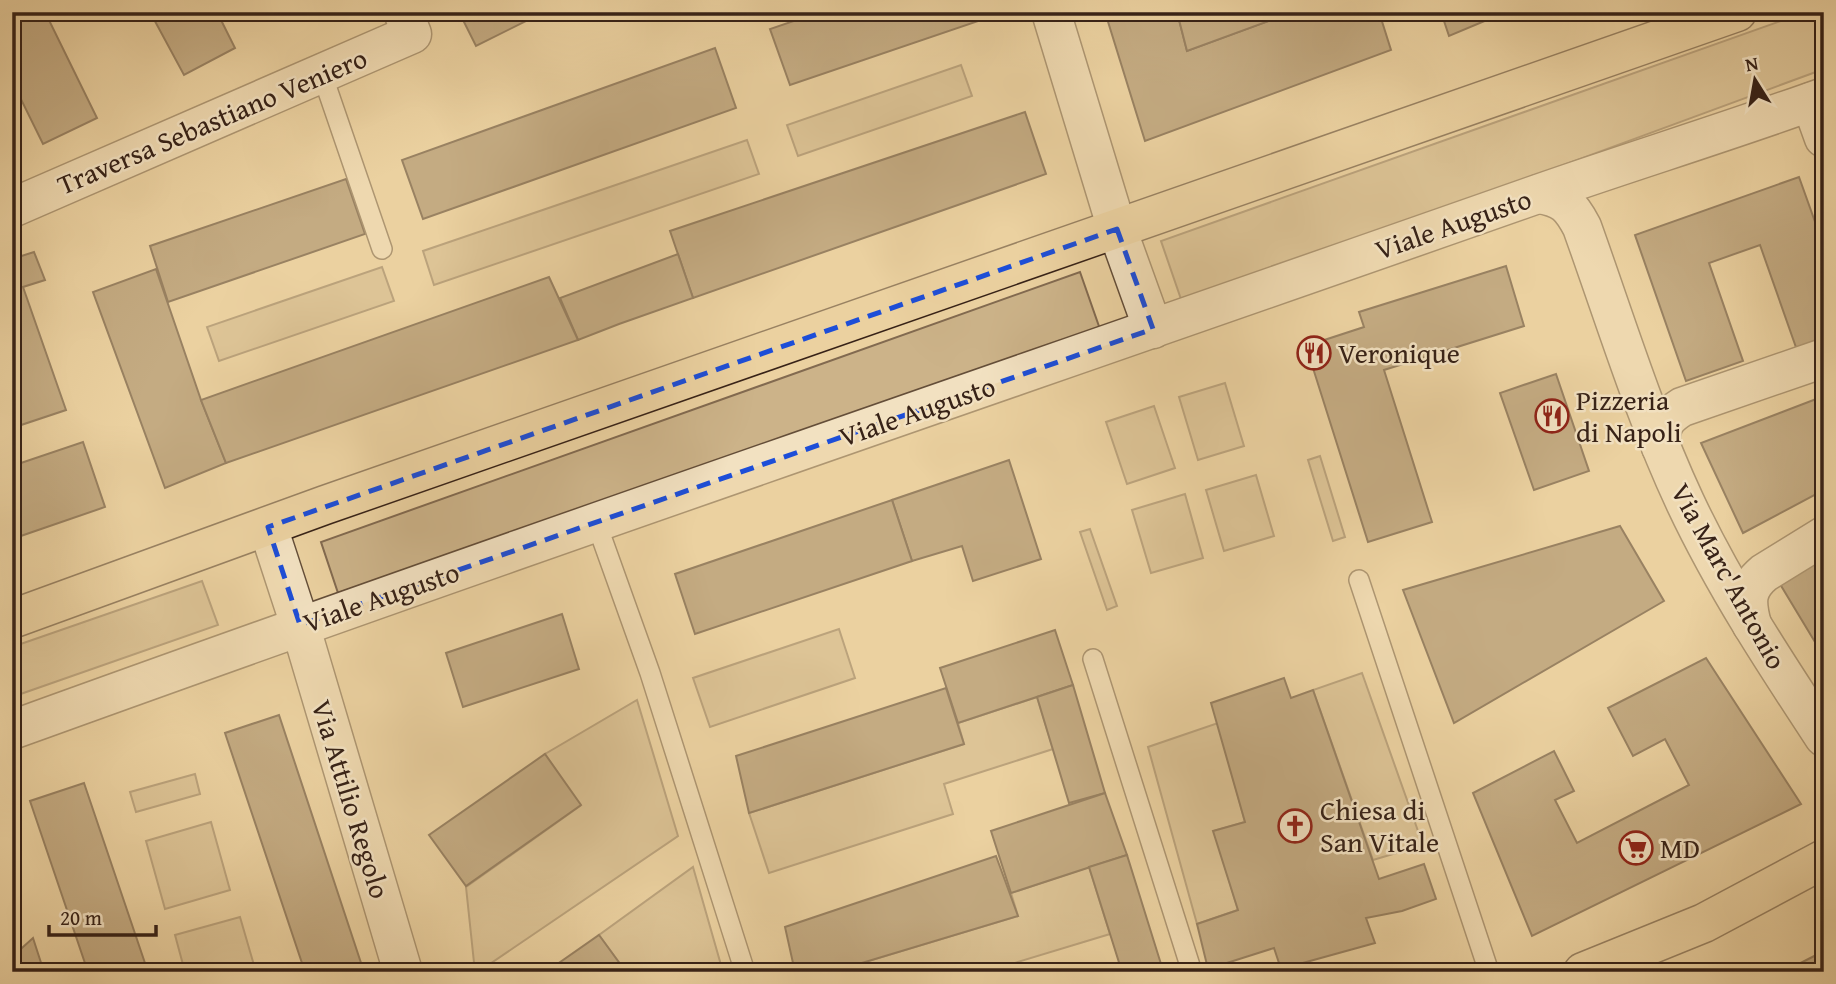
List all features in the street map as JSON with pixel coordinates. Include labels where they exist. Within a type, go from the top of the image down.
[{"type":"main road","points":[[12,619],[1737,12]]},
{"type":"main road","points":[[1583,972],[1704,922],[1824,859]]},
{"type":"street","points":[[1051,12],[1117,229],[1153,329]]},
{"type":"street","name":"Traversa Sebastiano Veniero","points":[[12,208],[322,74],[408,23]]},
{"type":"street","points":[[1817,99],[1824,138]]},
{"type":"street","name":"Viale Augusto","points":[[12,730],[300,625],[1817,99]]},
{"type":"street","name":"Via Marc'Antonio","points":[[1539,194],[1563,201],[1583,227],[1661,447],[1686,504],[1752,625],[1824,737]]},
{"type":"street","points":[[1661,447],[1660,434],[1664,422],[1682,407],[1824,358]]},
{"type":"street","name":"Via Attilio Regolo","points":[[268,527],[300,625],[403,972]]},
{"type":"street","points":[[1752,625],[1748,598],[1756,580],[1824,536]]},
{"type":"lane","points":[[322,74],[382,249]]},
{"type":"lane","points":[[596,522],[650,673],[745,972]]},
{"type":"lane","points":[[1359,580],[1489,972]]},
{"type":"lane","points":[[1093,659],[1192,972]]},
{"type":"highlighted area","points":[[1117,229],[1153,329],[300,625],[268,527]]},
{"type":"shaded area","points":[[1806,12],[1824,12],[1824,69],[1183,305],[1161,241]]},
{"type":"shaded area","points":[[961,65],[972,96],[798,156],[787,125]]},
{"type":"shaded area","points":[[747,140],[759,174],[434,285],[423,251]]},
{"type":"shaded area","points":[[382,267],[394,301],[219,361],[207,327]]},
{"type":"shaded area","points":[[1080,272],[1102,335],[338,593],[321,542]]},
{"type":"shaded area","points":[[1225,383],[1244,446],[1198,460],[1179,397]]},
{"type":"shaded area","points":[[1154,406],[1175,468],[1127,484],[1106,422]]},
{"type":"shaded area","points":[[1320,456],[1345,537],[1333,541],[1308,460]]},
{"type":"shaded area","points":[[1256,475],[1274,536],[1224,551],[1206,490]]},
{"type":"shaded area","points":[[1185,494],[1203,558],[1151,573],[1132,510]]},
{"type":"shaded area","points":[[1090,529],[1117,606],[1107,610],[1080,532]]},
{"type":"shaded area","points":[[202,581],[218,625],[12,697],[12,647]]},
{"type":"shaded area","points":[[839,629],[855,678],[710,727],[693,678]]},
{"type":"shaded area","points":[[1362,673],[1423,845],[1373,860],[1313,690]]},
{"type":"shaded area","points":[[1037,697],[1053,749],[944,784],[953,814],[769,873],[749,813],[964,744],[958,723]]},
{"type":"shaded area","points":[[637,700],[678,836],[475,972],[466,887],[580,806],[545,754]]},
{"type":"shaded area","points":[[1218,723],[1245,822],[1214,831],[1238,910],[1197,924],[1148,747]]},
{"type":"shaded area","points":[[195,774],[200,794],[136,812],[130,792]]},
{"type":"shaded area","points":[[211,822],[230,890],[165,909],[146,841]]},
{"type":"shaded area","points":[[693,867],[723,972],[626,972],[599,935]]},
{"type":"shaded area","points":[[1089,867],[1110,934],[985,972],[832,972],[1018,916],[1011,893]]},
{"type":"shaded area","points":[[240,917],[256,972],[185,972],[175,935]]},
{"type":"building","points":[[12,12],[45,12],[97,118],[43,144],[12,81]]},
{"type":"building","points":[[150,12],[217,12],[235,48],[184,75]]},
{"type":"building","points":[[459,12],[544,12],[476,46]]},
{"type":"building","points":[[820,12],[991,12],[993,16],[790,85],[770,29]]},
{"type":"building","points":[[1105,12],[1177,12],[1187,51],[1293,12],[1379,12],[1391,50],[1145,141]]},
{"type":"building","points":[[1177,12],[1293,12],[1187,51]]},
{"type":"building","points":[[1441,12],[1506,12],[1449,36]]},
{"type":"building","points":[[715,48],[736,108],[423,219],[402,160]]},
{"type":"building","points":[[1025,112],[1046,174],[693,298],[670,231]]},
{"type":"building","points":[[1799,177],[1824,247],[1824,344],[1798,353],[1760,245],[1709,263],[1743,361],[1686,381],[1635,235]]},
{"type":"building","points":[[346,179],[365,234],[168,302],[150,246]]},
{"type":"building","points":[[34,252],[45,280],[23,287],[66,410],[12,428],[12,259]]},
{"type":"building","points":[[678,254],[693,298],[578,340],[560,298]]},
{"type":"building","points":[[1506,266],[1524,326],[1384,370],[1432,522],[1368,542],[1306,346],[1364,327],[1359,312]]},
{"type":"building","points":[[156,269],[201,400],[226,463],[165,488],[93,292]]},
{"type":"building","points":[[549,277],[578,340],[226,463],[201,400]]},
{"type":"building","points":[[1556,374],[1589,471],[1534,490],[1500,393]]},
{"type":"building","points":[[1824,396],[1824,490],[1743,533],[1701,443]]},
{"type":"building","points":[[83,442],[105,507],[12,539],[12,466]]},
{"type":"building","points":[[1009,460],[1041,559],[973,581],[962,546],[912,561],[892,500]]},
{"type":"building","points":[[892,500],[912,561],[695,634],[675,574]]},
{"type":"building","points":[[1620,526],[1664,601],[1454,723],[1403,590]]},
{"type":"building","points":[[1824,556],[1824,657],[1780,584]]},
{"type":"building","points":[[562,614],[579,669],[463,707],[446,653]]},
{"type":"building","points":[[1055,630],[1073,685],[958,723],[940,668]]},
{"type":"building","points":[[1706,658],[1801,804],[1532,936],[1473,793],[1554,751],[1574,791],[1555,800],[1577,843],[1689,785],[1665,739],[1633,756],[1608,708]]},
{"type":"building","name":"Chiesa di San Vitale","points":[[1284,678],[1291,698],[1313,690],[1379,879],[1424,864],[1436,899],[1402,911],[1366,918],[1375,943],[1281,969],[1274,948],[1208,969],[1197,924],[1238,910],[1213,831],[1245,822],[1211,703]]},
{"type":"building","points":[[1073,685],[1105,793],[1069,803],[1037,697]]},
{"type":"building","points":[[946,688],[964,744],[749,813],[736,756]]},
{"type":"building","points":[[279,715],[364,972],[305,972],[225,733]]},
{"type":"building","points":[[545,754],[581,805],[466,886],[429,835]]},
{"type":"building","points":[[84,783],[148,972],[88,972],[30,801]]},
{"type":"building","points":[[1105,793],[1127,855],[1011,893],[991,831]]},
{"type":"building","points":[[1127,855],[1161,964],[1138,972],[1122,972],[1089,867]]},
{"type":"building","points":[[996,856],[1018,916],[832,972],[795,972],[785,927]]},
{"type":"building","points":[[599,935],[626,972],[546,972]]},
{"type":"building","points":[[33,938],[44,972],[12,972],[12,957]]},
{"type":"building","points":[[1824,951],[1824,972],[1783,972]]},
{"type":"place","name":"Veronique","points":[[1314,353]]},
{"type":"place","name":"Pizzeria di Napoli","points":[[1552,416]]},
{"type":"place","name":"Chiesa di San Vitale","points":[[1295,826]]},
{"type":"place","name":"MD","points":[[1636,848]]}]
